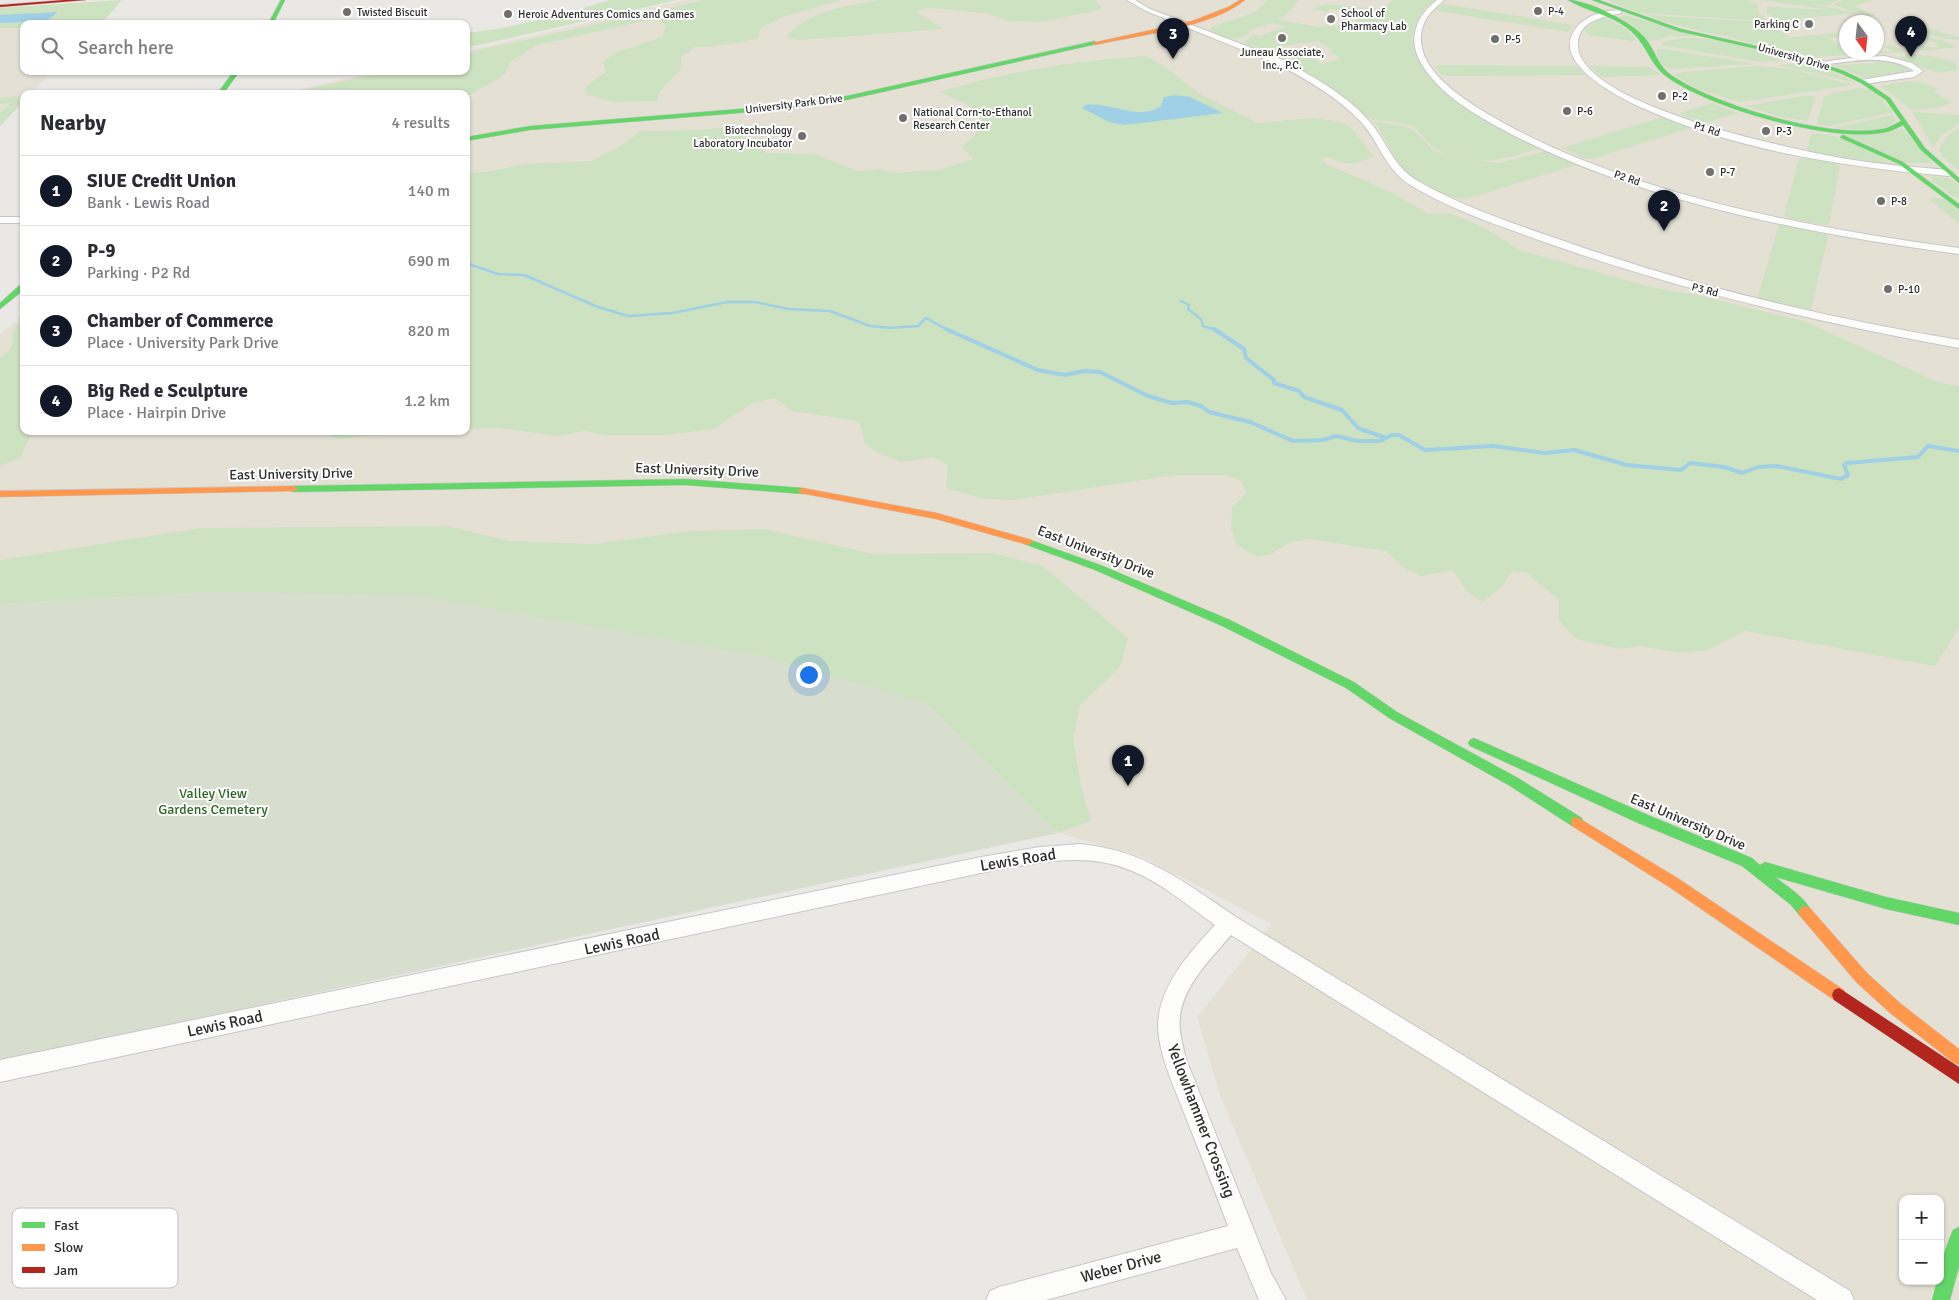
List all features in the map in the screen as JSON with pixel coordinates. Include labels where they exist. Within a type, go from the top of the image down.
[{"type":"main road","points":[[0,6],[84,0]]},
{"type":"main road","points":[[272,20],[282,0]]},
{"type":"main road","name":"University Park Drive","points":[[470,138],[514,130],[822,103],[1182,23],[1225,12],[1243,0]]},
{"type":"main road","points":[[1570,0],[1632,29],[1648,46],[1656,65],[1673,79],[1692,89],[1739,108],[1798,124],[1871,148],[1898,161],[1959,207]]},
{"type":"main road","name":"University Drive","points":[[1594,0],[1660,24],[1770,49],[1820,63],[1864,82],[1890,100],[1901,113],[1904,122],[1923,148],[1959,181]]},
{"type":"main road","name":"University Park Drive","points":[[1027,57],[1099,48],[1196,28],[1243,14]]},
{"type":"main road","name":"University Drive","points":[[1648,46],[1663,40],[1686,37],[1723,39]]},
{"type":"main road","points":[[223,90],[234,75]]},
{"type":"main road","points":[[1798,124],[1868,132],[1890,130],[1904,122]]},
{"type":"main road","name":"University Park Drive","points":[[470,142],[513,132],[558,126]]},
{"type":"main road","points":[[0,307],[20,290]]},
{"type":"main road","name":"East University Drive","points":[[0,494],[685,482],[801,491],[881,504],[937,516],[1033,543],[1099,568],[1218,619],[1354,688],[1447,731]]},
{"type":"main road","name":"East University Drive","points":[[1354,688],[1393,715],[1514,782],[1674,883],[1959,1076]]},
{"type":"main road","name":"East University Drive","points":[[1464,739],[1643,819],[1747,862],[1796,901],[1833,948],[1862,978],[1895,1008],[1959,1058]]},
{"type":"main road","points":[[1747,862],[1814,884],[1886,903],[1959,919]]},
{"type":"main road","points":[[1941,1300],[1959,1236]]},
{"type":"street","name":"P3 Rd","points":[[1130,0],[1280,62],[1300,73],[1364,120],[1398,173],[1414,183],[1460,205],[1572,249],[1695,287],[1868,328],[1959,344]]},
{"type":"street","name":"P2 Rd","points":[[1441,0],[1424,16],[1418,27],[1417,44],[1424,61],[1438,80],[1465,102],[1532,140],[1618,175],[1717,205],[1836,232],[1959,251]]},
{"type":"street","points":[[1603,14],[1622,11]]},
{"type":"street","name":"P1 Rd","points":[[1603,14],[1580,28],[1574,40],[1575,52],[1588,71],[1625,96],[1679,120],[1758,144],[1839,161],[1949,173]]},
{"type":"street","points":[[1820,63],[1884,59],[1906,64],[1919,71],[1914,75],[1864,82]]},
{"type":"street","points":[[0,220],[20,220]]},
{"type":"street","points":[[0,226],[20,226]]},
{"type":"street","name":"Lewis Road","points":[[0,1071],[1047,853],[1068,852],[1111,856],[1139,865],[1229,923],[1841,1300]]},
{"type":"street","name":"Yellowhammer Crossing","points":[[1229,923],[1197,960],[1179,989],[1169,1014],[1169,1034],[1175,1058],[1262,1281],[1273,1300]]},
{"type":"street","name":"Weber Drive","points":[[999,1300],[1244,1234]]},
{"type":"shaded area","points":[[122,0],[104,20],[20,20],[20,75],[48,75],[34,90],[20,90],[20,105],[0,126],[0,8]]},
{"type":"shaded area","points":[[685,0],[1959,0],[1959,1300],[1307,1300],[1220,1095],[1197,1017],[1272,924],[1140,856],[1058,833],[926,703],[210,592],[0,604],[0,335],[20,318],[20,435],[470,435],[470,90],[297,90],[361,75],[470,75],[470,50]]},
{"type":"green space","points":[[122,0],[104,20],[20,20],[20,28],[0,28],[0,8]]},
{"type":"green space","points":[[610,0],[677,0],[470,47],[470,32],[498,29],[552,17]]},
{"type":"green space","points":[[705,0],[840,0],[783,17],[761,28],[757,39],[710,47],[695,47],[681,57],[681,70],[660,91],[657,101],[613,102],[586,94],[587,85],[606,72],[603,62],[617,52],[662,37],[666,26],[660,20],[639,22],[537,45],[511,61],[504,75],[470,95],[470,90],[303,90],[371,75],[470,75],[470,52]]},
{"type":"green space","points":[[879,0],[1095,0],[1102,9],[1042,22],[1009,21],[989,14],[932,8],[915,11],[943,29],[801,40],[786,37],[795,28],[817,15],[841,7]]},
{"type":"green space","points":[[1267,0],[1298,0],[1291,10],[1278,20],[1319,27],[1325,25],[1336,27],[1339,24],[1351,27],[1358,20],[1343,17],[1350,13],[1330,9],[1325,13],[1321,10],[1313,11],[1316,7],[1324,6],[1325,4],[1382,9],[1393,0],[1436,0],[1422,12],[1414,29],[1414,48],[1423,66],[1459,100],[1542,147],[1501,159],[1473,160],[1459,158],[1432,146],[1414,127],[1403,123],[1375,120],[1366,116],[1304,72],[1267,53],[1289,50],[1304,54],[1322,64],[1341,59],[1329,51],[1333,50],[1317,41],[1263,49],[1242,43],[1254,35],[1259,36],[1286,27],[1272,23],[1247,31],[1250,32],[1246,36],[1235,39],[1224,37],[1209,29],[1254,12]]},
{"type":"green space","points":[[1608,0],[1749,0],[1758,4],[1759,13],[1767,21],[1638,13]]},
{"type":"green space","points":[[1760,0],[1838,0],[1830,4],[1831,6],[1810,3],[1856,13],[1774,21],[1767,12],[1767,6],[1838,11]]},
{"type":"green space","points":[[1842,0],[1874,0],[1854,6],[1874,15],[1865,15],[1833,5]]},
{"type":"green space","points":[[1444,4],[1573,26],[1568,32],[1438,11],[1437,9]]},
{"type":"green space","points":[[1646,15],[1764,22],[1789,36],[1776,39],[1739,38],[1697,30]]},
{"type":"green space","points":[[1619,16],[1628,16],[1701,36],[1670,36],[1650,42]]},
{"type":"green space","points":[[1602,17],[1627,29],[1636,40],[1589,35],[1585,29]]},
{"type":"green space","points":[[1915,26],[1940,30],[1939,32],[1959,37],[1959,40],[1942,38],[1903,27]]},
{"type":"green space","points":[[1895,28],[1944,41],[1958,47],[1923,51],[1901,44],[1938,47],[1936,45],[1939,44]]},
{"type":"green space","points":[[1834,33],[1839,35],[1839,37],[1827,38],[1839,44],[1839,56],[1811,57],[1726,37],[1777,39]]},
{"type":"green space","points":[[1684,38],[1727,42],[1798,59],[1760,62],[1660,45],[1666,41]]},
{"type":"green space","points":[[1890,45],[1908,52],[1884,53],[1884,51],[1895,52],[1884,46]]},
{"type":"green space","points":[[1657,49],[1755,64],[1673,69],[1661,62]]},
{"type":"green space","points":[[1916,54],[1939,58],[1944,62],[1942,58],[1956,62],[1957,70],[1938,73],[1896,57],[1909,55],[1911,56],[1908,57],[1914,58],[1910,55]]},
{"type":"green space","points":[[1146,56],[1165,67],[1200,94],[1258,123],[1312,118],[1342,122],[1351,127],[1373,156],[1356,163],[1345,163],[1328,157],[1321,159],[1328,165],[1395,194],[1428,214],[1452,214],[1480,226],[1522,251],[1655,288],[1697,295],[1806,322],[1940,383],[1959,386],[1959,627],[1935,666],[1745,631],[1707,650],[1678,653],[1641,646],[1620,649],[1576,639],[1559,621],[1559,600],[1527,573],[1512,571],[1501,588],[1483,602],[1468,593],[1453,570],[1421,576],[1406,569],[1386,551],[1309,539],[1288,543],[1271,554],[1258,557],[1237,545],[1231,529],[1232,507],[1247,493],[1240,480],[1225,475],[1175,475],[1013,500],[981,498],[946,488],[948,465],[933,457],[901,462],[876,452],[865,443],[859,421],[792,411],[775,398],[753,403],[714,429],[666,435],[605,435],[584,431],[557,436],[498,428],[470,429],[470,173],[487,172],[526,164],[592,161],[622,145],[641,131],[698,130],[729,127],[767,153],[814,154],[858,171],[880,169],[895,173],[939,170],[973,159],[962,147],[977,133],[982,119],[981,114],[965,103],[940,92],[991,78],[1093,61]]},
{"type":"green space","points":[[1877,61],[1902,65],[1912,72],[1875,79],[1863,77],[1837,67],[1835,64],[1876,63]]},
{"type":"green space","points":[[1803,63],[1817,65],[1857,83],[1777,65]]},
{"type":"green space","points":[[1440,65],[1573,66],[1580,68],[1586,75],[1448,76],[1441,74],[1435,67]]},
{"type":"green space","points":[[1590,66],[1649,67],[1661,75],[1601,77]]},
{"type":"green space","points":[[1758,66],[1789,69],[1854,85],[1739,102],[1698,89],[1674,75],[1682,72]]},
{"type":"green space","points":[[1906,81],[1923,83],[1938,89],[1934,92],[1952,102],[1937,108],[1912,110],[1881,86]]},
{"type":"green space","points":[[1860,88],[1872,90],[1894,112],[1829,126],[1817,124],[1824,97],[1836,92]]},
{"type":"green space","points":[[1809,95],[1816,98],[1807,121],[1785,118],[1746,106]]},
{"type":"green space","points":[[20,96],[20,105],[0,126],[0,113],[10,103],[0,104],[0,98]]},
{"type":"green space","points":[[1712,103],[1738,113],[1705,123],[1678,114]]},
{"type":"green space","points":[[1913,113],[1959,115],[1959,124],[1941,136],[1933,147]]},
{"type":"green space","points":[[1892,115],[1896,119],[1891,125],[1877,130],[1834,128]]},
{"type":"green space","points":[[1659,118],[1669,119],[1690,128],[1592,159],[1584,158],[1562,148]]},
{"type":"green space","points":[[1373,121],[1414,130],[1434,151],[1460,159],[1499,163],[1547,151],[1576,162],[1576,165],[1466,199],[1457,198],[1430,188],[1406,171],[1396,159]]},
{"type":"green space","points":[[1959,128],[1959,171],[1943,157],[1939,150],[1947,136]]},
{"type":"green space","points":[[1903,129],[1933,163],[1907,163],[1834,131],[1884,133]]},
{"type":"green space","points":[[1811,134],[1833,136],[1844,140],[1896,165],[1813,153],[1807,149]]},
{"type":"green space","points":[[1804,158],[1835,163],[1840,167],[1829,224],[1791,219],[1784,215],[1799,159]]},
{"type":"green space","points":[[1931,177],[1948,178],[1959,184],[1959,197],[1953,197],[1931,180]]},
{"type":"green space","points":[[1928,198],[1945,199],[1959,210],[1959,224]]},
{"type":"green space","points":[[1779,225],[1823,232],[1828,236],[1811,310],[1807,311],[1761,299],[1758,296]]},
{"type":"green space","points":[[20,322],[20,435],[31,435],[20,458],[0,466],[0,358],[10,350],[14,340],[12,334]]},
{"type":"green space","points":[[326,435],[377,435],[337,439]]},
{"type":"green space","points":[[447,526],[509,541],[595,544],[690,531],[764,529],[873,554],[993,553],[1043,566],[1128,638],[1120,667],[1080,705],[1073,738],[1081,786],[1091,821],[1058,833],[926,703],[210,592],[0,604],[0,560],[201,528]]},
{"type":"green space","name":"Valley View Gardens Cemetery","points":[[210,592],[408,594],[764,656],[926,703],[1058,833],[0,1061],[0,604]]},
{"type":"water","points":[[58,12],[48,20],[20,20],[20,22],[0,23],[0,15]]},
{"type":"water","points":[[1175,95],[1190,97],[1223,113],[1125,125],[1109,122],[1082,108],[1085,105],[1094,105],[1143,112],[1161,106],[1164,97]]},
{"type":"waterway","points":[[470,264],[498,274],[524,275],[598,307],[628,316],[672,313],[728,302],[755,302],[788,309],[830,311],[870,326],[890,328],[918,326],[926,318],[947,329]]},
{"type":"waterway","points":[[1181,301],[1189,305],[1188,309],[1201,319],[1203,326],[1214,329]]},
{"type":"waterway","points":[[947,329],[1038,370],[1065,375],[1084,371],[1100,372],[1148,396],[1172,403],[1188,402],[1201,406],[1209,412],[1250,422],[1293,441],[1323,440],[1336,436],[1358,441],[1380,441],[1386,438]]},
{"type":"waterway","points":[[1214,329],[1244,349],[1246,358],[1274,380],[1274,383],[1299,391],[1304,397],[1342,410],[1358,428],[1386,438]]},
{"type":"waterway","points":[[1386,438],[1392,435],[1399,435],[1425,450],[1493,446],[1544,453],[1574,450],[1627,465],[1681,470],[1690,463],[1724,467],[1742,473],[1758,467],[1777,466],[1841,479],[1848,475],[1844,465],[1847,463],[1918,457],[1928,446],[1959,451]]},
{"type":"traffic: fast","points":[[272,20],[283,0]]},
{"type":"traffic: fast","points":[[1570,0],[1609,15],[1628,25],[1643,39],[1659,67],[1669,76],[1689,88],[1742,110],[1803,126],[1833,130],[1883,131],[1904,122]]},
{"type":"traffic: fast","points":[[1594,0],[1680,30],[1799,57],[1842,72],[1863,82],[1888,99],[1923,149],[1959,181]]},
{"type":"traffic: fast","points":[[470,138],[530,128],[787,107],[842,99],[1095,43]]},
{"type":"traffic: fast","points":[[223,90],[234,75]]},
{"type":"traffic: fast","points":[[1843,137],[1901,163],[1959,207]]},
{"type":"traffic: fast","points":[[0,307],[20,290]]},
{"type":"traffic: fast","points":[[293,489],[685,482],[803,491]]},
{"type":"traffic: fast","points":[[1028,542],[1099,568],[1226,623],[1350,685],[1393,715],[1514,782],[1577,822]]},
{"type":"traffic: fast","points":[[1474,743],[1643,819],[1747,862],[1796,901],[1805,912]]},
{"type":"traffic: fast","points":[[1765,868],[1886,903],[1959,919]]},
{"type":"traffic: fast","points":[[1941,1300],[1959,1236]]},
{"type":"traffic: slow","points":[[1095,43],[1193,22],[1213,16],[1243,0]]},
{"type":"traffic: slow","points":[[0,494],[293,489]]},
{"type":"traffic: slow","points":[[803,491],[937,516],[1028,542]]},
{"type":"traffic: slow","points":[[1577,822],[1674,883],[1839,995]]},
{"type":"traffic: slow","points":[[1805,912],[1862,978],[1895,1008],[1959,1058]]},
{"type":"traffic: jam","points":[[0,6],[84,0]]},
{"type":"traffic: jam","points":[[1839,995],[1959,1076]]},
{"type":"place","name":"P-4","points":[[1538,11]]},
{"type":"place","name":"Twisted Biscuit","points":[[347,12]]},
{"type":"place","name":"Heroic Adventures Comics and Games","points":[[508,14]]},
{"type":"place","name":"School of Pharmacy Lab","points":[[1331,19]]},
{"type":"place","name":"Parking C","points":[[1809,24]]},
{"type":"place","name":"Juneau Associate, Inc., P.C.","points":[[1282,38]]},
{"type":"place","name":"P-5","points":[[1495,39]]},
{"type":"place","name":"Big Red e Sculpture","points":[[1911,57]]},
{"type":"place","name":"Chamber of Commerce","points":[[1173,59]]},
{"type":"place","name":"P-2","points":[[1662,96]]},
{"type":"place","name":"P-6","points":[[1567,111]]},
{"type":"place","name":"National Corn-to-Ethanol Research Center","points":[[903,118]]},
{"type":"place","name":"P-3","points":[[1766,131]]},
{"type":"place","name":"Biotechnology Laboratory Incubator","points":[[802,136]]},
{"type":"place","name":"P-7","points":[[1710,172]]},
{"type":"place","name":"P-8","points":[[1881,201]]},
{"type":"place","name":"P-9","points":[[1664,231]]},
{"type":"place","name":"P-10","points":[[1888,289]]},
{"type":"place","name":"SIUE Credit Union","points":[[1128,786]]}]
